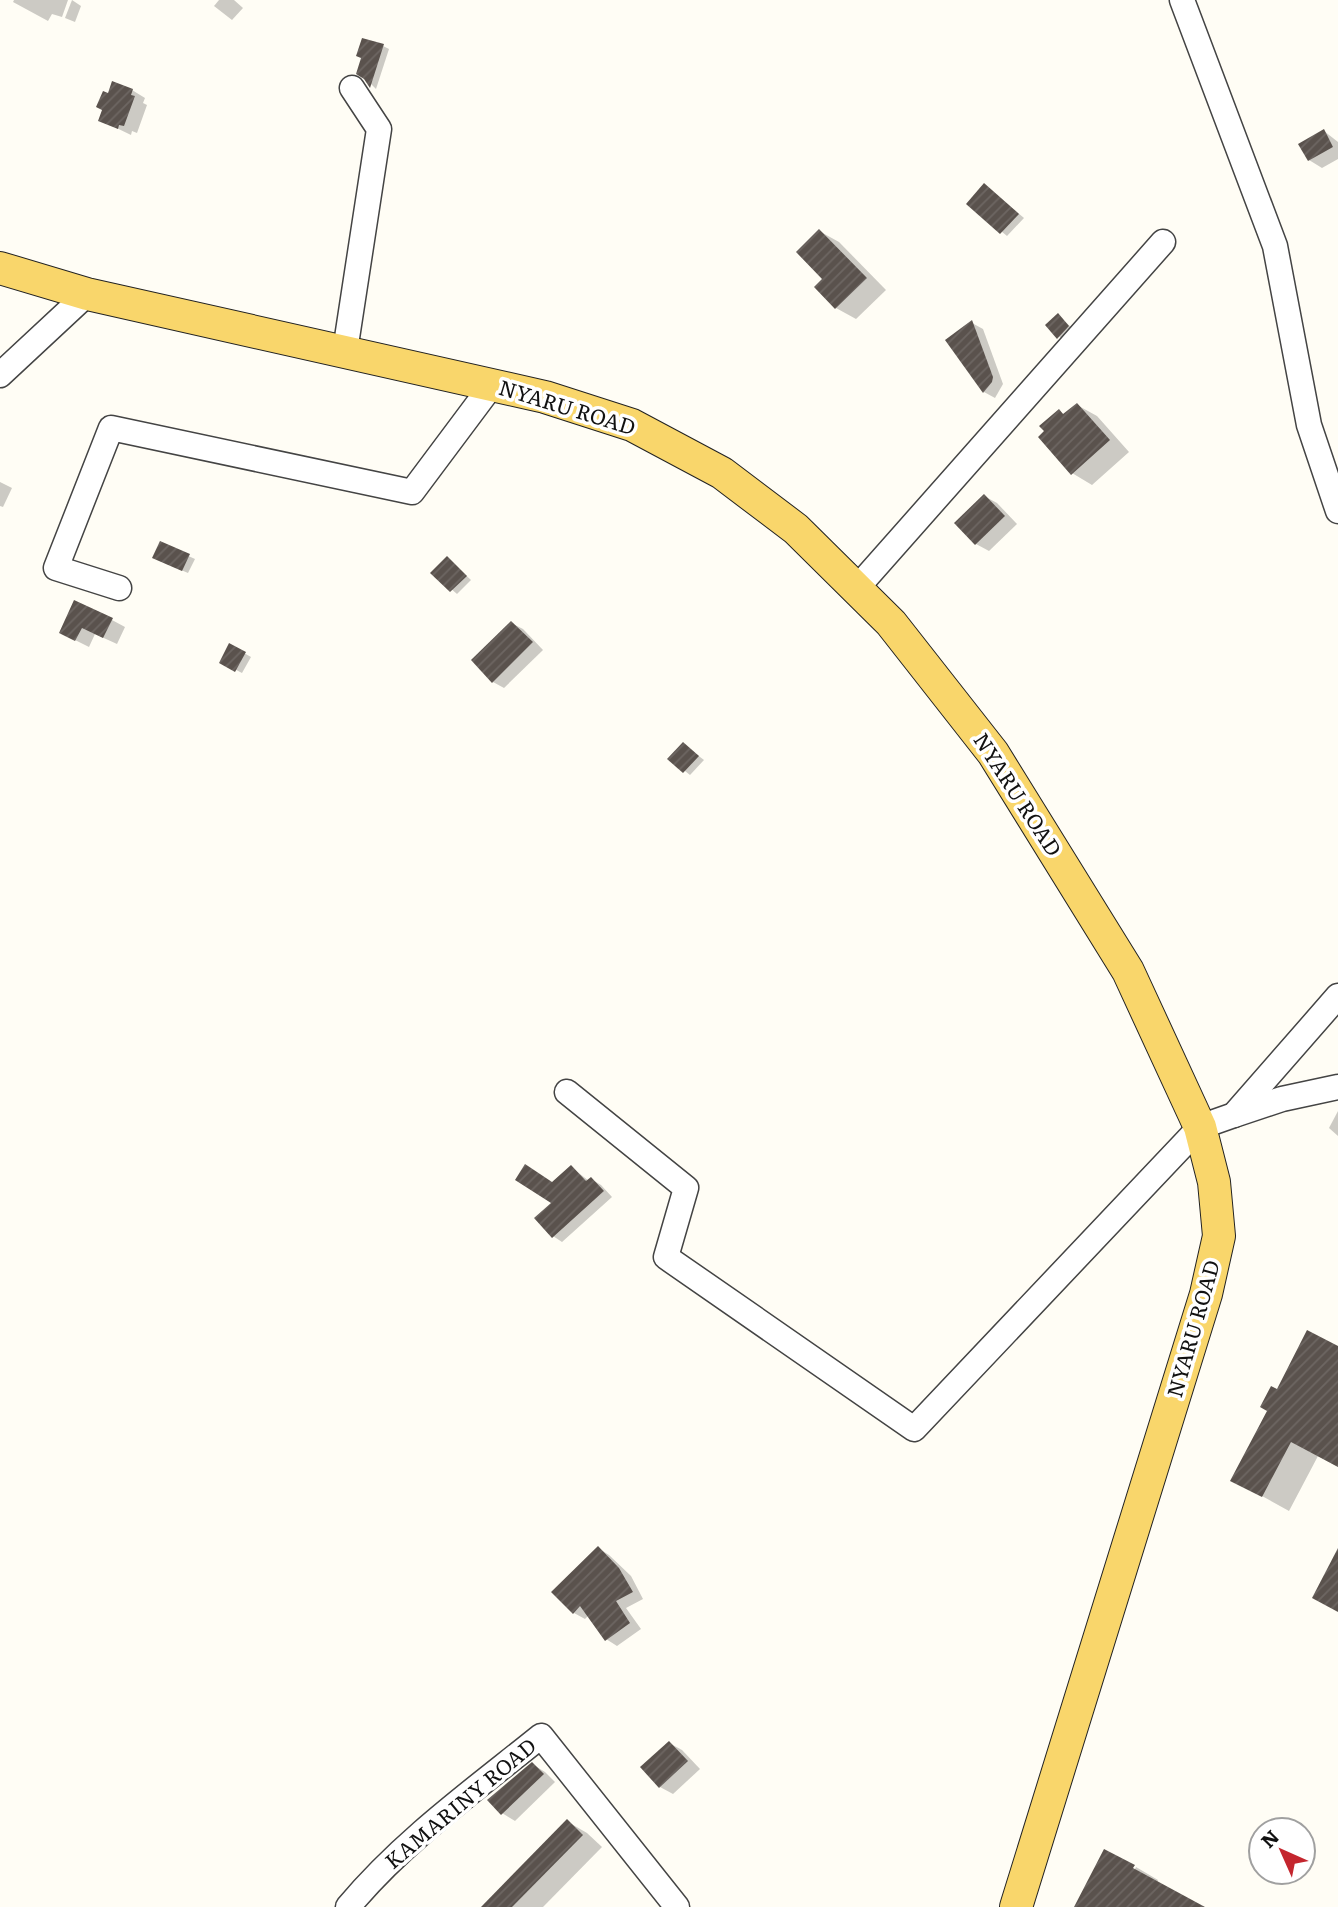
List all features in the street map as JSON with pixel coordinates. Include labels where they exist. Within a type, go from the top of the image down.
[{"type":"main road","name":"NYARU ROAD","points":[[0,268],[87,294],[545,397],[632,425],[722,472],[796,529],[891,624],[993,753],[1128,971],[1200,1126],[1214,1182],[1219,1236],[1206,1294],[1016,1907]]},
{"type":"street","points":[[1182,0],[1275,246],[1309,425],[1338,511]]},
{"type":"street","points":[[345,351],[379,129],[352,88]]},
{"type":"street","points":[[856,589],[1163,242]]},
{"type":"street","points":[[0,375],[87,294]]},
{"type":"street","points":[[119,588],[56,568],[111,428],[412,492],[492,385]]},
{"type":"street","points":[[1234,1115],[1338,996]]},
{"type":"street","points":[[567,1092],[686,1188],[666,1258],[914,1429],[1200,1126],[1282,1099],[1338,1087]]},
{"type":"street","name":"KAMARINY ROAD","points":[[348,1907],[370,1880],[431,1825],[541,1736],[677,1907]]},
{"type":"building","points":[[362,38],[384,44],[370,88],[364,79],[356,74],[361,58],[356,56]]},
{"type":"building","points":[[112,81],[133,89],[131,95],[135,96],[124,126],[119,125],[118,129],[98,121],[102,110],[96,107],[103,91],[108,93]]},
{"type":"building","points":[[1324,129],[1333,147],[1308,161],[1298,144]]},
{"type":"building","points":[[984,183],[1019,214],[1000,234],[966,204]]},
{"type":"building","points":[[819,229],[867,278],[835,309],[814,287],[822,279],[796,252]]},
{"type":"building","points":[[1058,313],[1069,326],[1057,339],[1045,325]]},
{"type":"building","points":[[972,320],[993,377],[983,393],[945,340]]},
{"type":"building","points":[[1077,403],[1110,440],[1071,475],[1038,437],[1044,431],[1039,426],[1059,409],[1063,414]]},
{"type":"building","points":[[984,494],[1005,516],[975,545],[954,523]]},
{"type":"building","points":[[160,541],[190,554],[182,571],[152,558]]},
{"type":"building","points":[[447,556],[467,576],[450,592],[430,573]]},
{"type":"building","points":[[74,600],[113,618],[103,638],[82,628],[75,641],[59,633]]},
{"type":"building","points":[[511,621],[533,642],[492,683],[471,660]]},
{"type":"building","points":[[229,643],[246,652],[235,672],[219,663]]},
{"type":"building","points":[[683,742],[699,756],[683,773],[667,759]]},
{"type":"building","points":[[525,1164],[552,1182],[571,1165],[586,1181],[591,1177],[604,1191],[552,1238],[534,1218],[551,1203],[515,1180]]},
{"type":"building","points":[[1307,1330],[1338,1346],[1338,1467],[1291,1442],[1262,1497],[1230,1481],[1267,1411],[1260,1407],[1271,1386],[1277,1389]]},
{"type":"building","points":[[598,1546],[619,1568],[633,1592],[616,1601],[630,1623],[605,1641],[580,1606],[573,1614],[551,1592]]},
{"type":"building","points":[[1338,1548],[1338,1612],[1312,1598]]},
{"type":"building","points":[[669,1741],[688,1761],[659,1788],[640,1767]]},
{"type":"building","points":[[532,1762],[544,1774],[501,1815],[487,1800]]},
{"type":"building","points":[[567,1819],[583,1835],[512,1907],[481,1907]]},
{"type":"building","points":[[1104,1849],[1135,1865],[1133,1868],[1205,1907],[1074,1907]]}]
